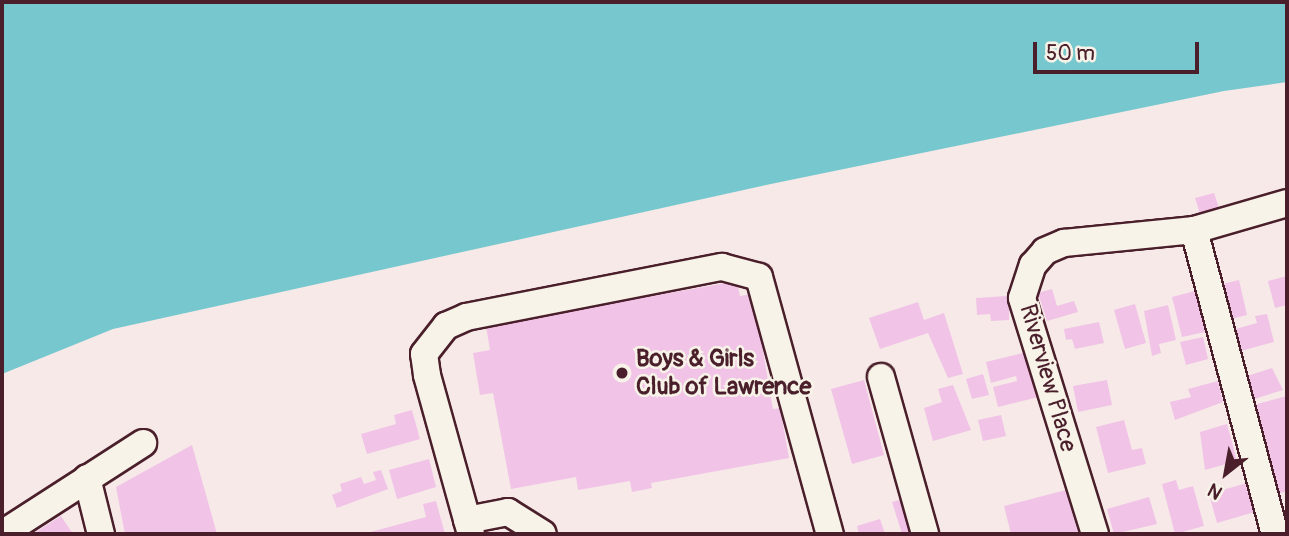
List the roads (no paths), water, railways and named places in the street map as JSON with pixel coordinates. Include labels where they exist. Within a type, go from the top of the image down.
[{"type":"street","name":"Riverview Place","points":[[1095,534],[1022,298],[1033,265],[1045,251],[1064,243],[1194,230],[1287,203]]},
{"type":"street","points":[[1194,230],[1275,534]]},
{"type":"street","points":[[543,534],[508,512],[469,527],[427,375],[424,354],[446,326],[467,317],[722,267],[759,277],[830,534]]},
{"type":"street","points":[[881,377],[925,534]]},
{"type":"street","points":[[2,534],[143,443]]},
{"type":"street","points":[[87,478],[101,534]]},
{"type":"water","points":[[2,2],[1287,2],[1287,82],[1224,91],[766,185],[113,329],[2,374]]},
{"type":"place","name":"Boys & Girls Club of Lawrence","points":[[622,373]]}]
